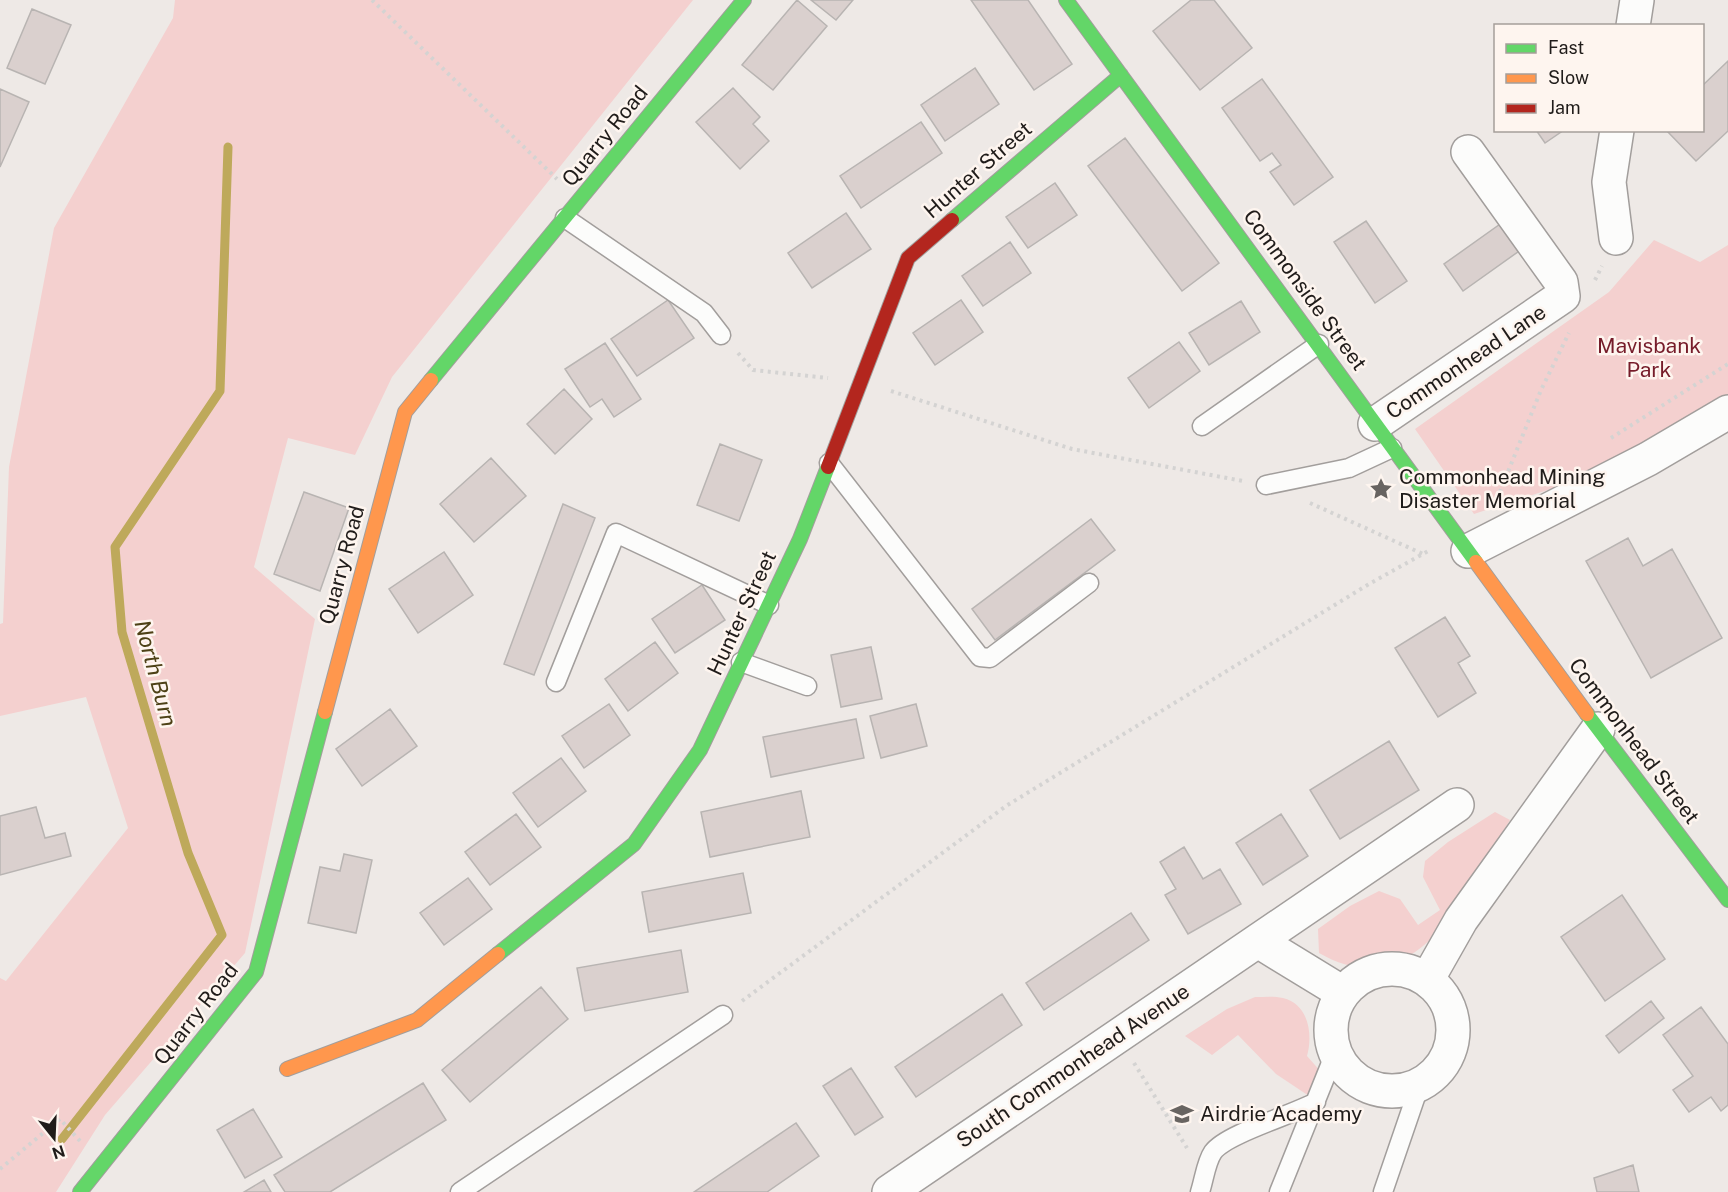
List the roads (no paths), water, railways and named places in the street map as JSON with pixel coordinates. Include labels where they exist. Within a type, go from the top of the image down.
[{"type":"street","name":"Quarry Road","points":[[80,1192],[256,972],[405,412],[744,0]]},
{"type":"street","name":"Commonside Street","points":[[1066,0],[1508,606]]},
{"type":"street","points":[[1633,24],[1637,0]]},
{"type":"street","name":"Hunter Street","points":[[288,1069],[417,1020],[634,844],[700,750],[800,539],[908,258],[1121,75]]},
{"type":"street","points":[[1616,238],[1609,182],[1617,132]]},
{"type":"street","name":"Commonhead Lane","points":[[1384,436],[1563,296],[1562,282],[1468,152]]},
{"type":"street","points":[[1463,543],[1648,459],[1728,412]]},
{"type":"street","name":"Commonhead Street","points":[[1508,606],[1728,900]]},
{"type":"street","points":[[1427,980],[1461,920],[1598,729]]},
{"type":"street","name":"South Commonhead Avenue","points":[[889,1192],[1457,805]]},
{"type":"street","points":[[1258,941],[1343,993]]},
{"type":"street","points":[[1392,969],[1411,972],[1427,980],[1442,994],[1451,1014],[1453,1034],[1448,1055],[1437,1072],[1420,1084],[1400,1091],[1380,1090],[1346,1070],[1335,1053],[1331,1032],[1334,1012],[1343,993],[1357,980],[1373,971],[1392,969]]},
{"type":"lane","points":[[565,218],[704,313],[721,335]]},
{"type":"lane","points":[[1202,426],[1319,345]]},
{"type":"lane","points":[[1266,485],[1348,468],[1384,436]]},
{"type":"lane","points":[[830,463],[980,657],[990,658],[1089,583]]},
{"type":"lane","points":[[556,682],[616,533],[769,605]]},
{"type":"lane","points":[[741,662],[807,686]]},
{"type":"lane","points":[[460,1192],[723,1015]]},
{"type":"lane","points":[[1280,1192],[1335,1053]]},
{"type":"lane","points":[[1383,1192],[1420,1084]]},
{"type":"lane","points":[[1203,1185],[1213,1153],[1230,1138],[1295,1114],[1316,1102]]},
{"type":"waterway","name":"North Burn","points":[[62,1139],[222,935],[188,853],[122,632],[115,547],[220,391],[228,147]]},
{"type":"place","name":"Commonhead Mining Disaster Memorial","points":[[1381,489]]},
{"type":"place","name":"Airdrie Academy","points":[[1182,1114]]},
{"type":"park label","name":"Mavisbank Park","points":[[1649,358]]}]
